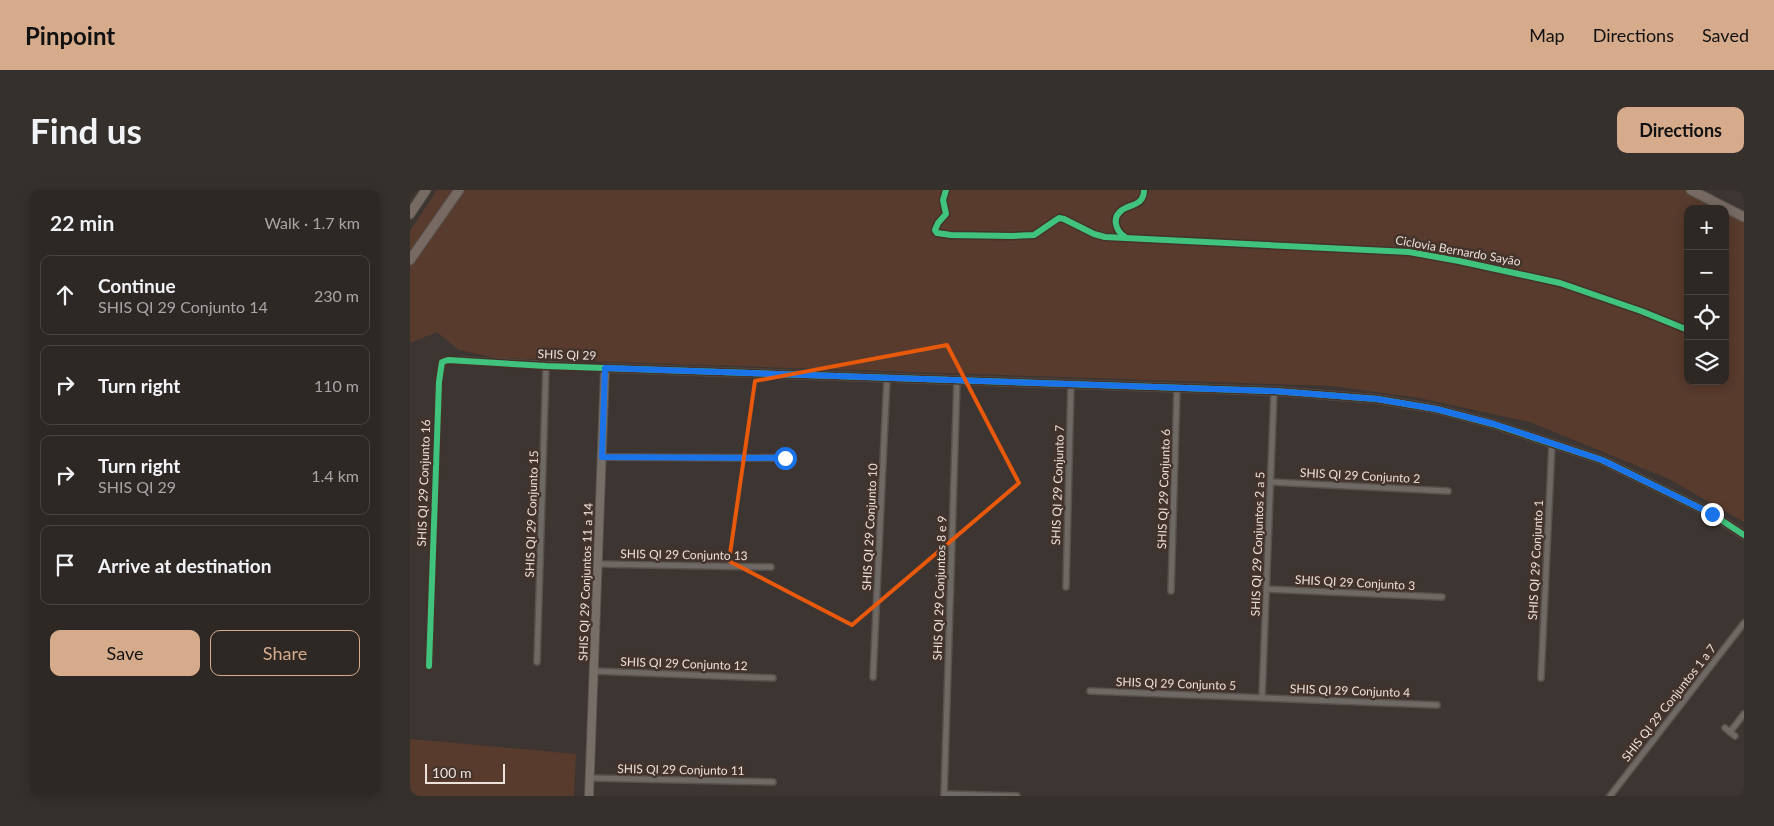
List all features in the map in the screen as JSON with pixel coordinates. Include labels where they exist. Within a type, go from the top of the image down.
[{"type":"main road","points":[[410,214],[426,190]]},
{"type":"main road","points":[[410,260],[459,190]]},
{"type":"main road","points":[[1691,190],[1744,217]]},
{"type":"street","name":"SHIS QI 29","points":[[442,362],[460,360],[546,366],[1274,391],[1377,399],[1436,409],[1494,424],[1602,460],[1712,514],[1744,535]]},
{"type":"street","name":"SHIS QI 29 Conjunto 16","points":[[429,666],[439,382],[442,362]]},
{"type":"street","name":"SHIS QI 29 Conjunto 15","points":[[537,662],[546,366]]},
{"type":"street","name":"SHIS QI 29 Conjuntos 11 a 14","points":[[589,796],[605,368]]},
{"type":"street","name":"SHIS QI 29 Conjunto 10","points":[[873,677],[887,378]]},
{"type":"street","name":"SHIS QI 29 Conjuntos 8 e 9","points":[[944,795],[957,380]]},
{"type":"street","name":"SHIS QI 29 Conjunto 7","points":[[1066,587],[1071,384]]},
{"type":"street","name":"SHIS QI 29 Conjunto 6","points":[[1171,591],[1177,388]]},
{"type":"street","name":"SHIS QI 29 Conjuntos 2 a 5","points":[[1262,698],[1274,391]]},
{"type":"street","name":"SHIS QI 29 Conjunto 1","points":[[1541,678],[1552,443]]},
{"type":"street","points":[[602,457],[785,458]]},
{"type":"street","name":"SHIS QI 29 Conjunto 2","points":[[1271,482],[1448,491]]},
{"type":"street","name":"SHIS QI 29 Conjunto 13","points":[[597,564],[771,567]]},
{"type":"street","name":"SHIS QI 29 Conjunto 3","points":[[1267,589],[1442,597]]},
{"type":"street","name":"SHIS QI 29 Conjuntos 1 a 7","points":[[1610,796],[1744,623]]},
{"type":"street","name":"SHIS QI 29 Conjunto 12","points":[[594,671],[773,678]]},
{"type":"street","name":"SHIS QI 29 Conjunto 5","points":[[1090,691],[1262,698]]},
{"type":"street","name":"SHIS QI 29 Conjunto 4","points":[[1262,698],[1436,705]]},
{"type":"street","points":[[1735,736],[1728,730],[1744,714]]},
{"type":"street","name":"SHIS QI 29 Conjunto 11","points":[[590,778],[773,782]]},
{"type":"street","points":[[944,795],[1017,796]]},
{"type":"highlighted area","points":[[947,345],[1019,483],[852,625],[729,561],[755,381]]},
{"type":"shaded area","points":[[437,190],[1693,190],[1721,205],[1684,205],[1684,385],[1729,385],[1729,209],[1744,217],[1744,522],[1669,479],[1530,422],[1419,398],[1332,386],[496,358],[459,350],[437,332],[410,343],[410,231]]},
{"type":"shaded area","points":[[410,739],[576,754],[574,796],[410,796]]},
{"type":"cycle path","name":"Ciclovia Bernardo Sayão","points":[[946,190],[943,200],[946,214],[938,223],[935,230],[937,233],[951,235],[1034,235],[1059,218],[1105,237],[1409,252],[1560,283],[1641,311],[1684,328]]},
{"type":"cycle path","points":[[1125,237],[1117,228],[1117,217],[1122,210],[1140,201],[1144,190]]},
{"type":"cycle path","points":[[429,666],[439,382],[442,362],[448,360],[546,366],[1274,391],[1377,399],[1436,409],[1493,424],[1602,460],[1712,514],[1744,535]]},
{"type":"route","points":[[785,458],[602,457],[605,368],[1274,391],[1377,399],[1436,409],[1494,424],[1602,460],[1712,514]]}]
